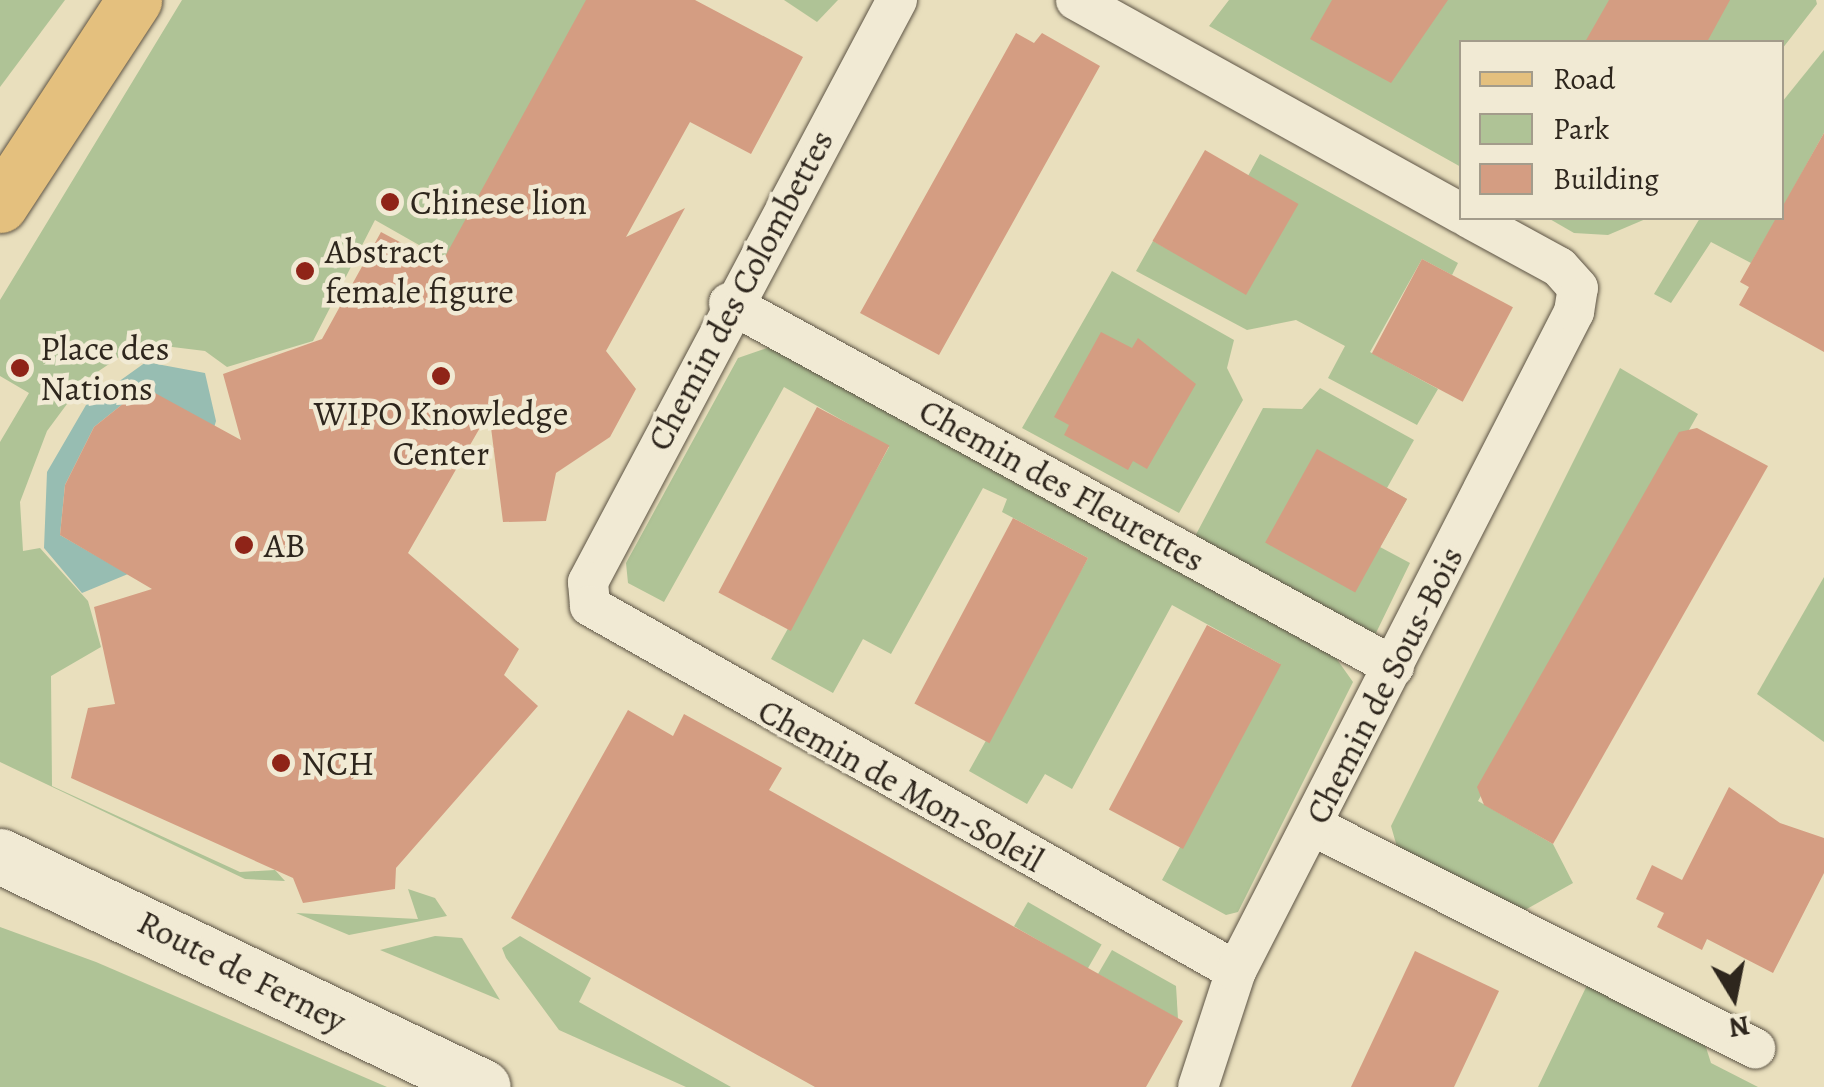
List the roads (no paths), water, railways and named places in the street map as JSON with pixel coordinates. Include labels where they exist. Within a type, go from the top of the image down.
[{"type":"main road","points":[[0,205],[134,0]]},
{"type":"street","name":"Chemin des Colombettes","points":[[588,582],[730,303],[897,0]]},
{"type":"street","points":[[1076,0],[1459,212]]},
{"type":"street","name":"Chemin de Sous-Bois","points":[[1199,1083],[1236,972],[1394,667],[1578,288],[1559,267],[1473,220]]},
{"type":"street","name":"Chemin des Fleurettes","points":[[730,303],[1394,667]]},
{"type":"street","name":"Chemin de Mon-Soleil","points":[[588,582],[590,606],[611,622],[1236,972]]},
{"type":"street","points":[[1313,826],[1756,1048]]},
{"type":"street","name":"Route de Ferney","points":[[0,856],[483,1087]]},
{"type":"water","points":[[146,362],[205,373],[216,421],[213,431],[144,387],[94,427],[65,485],[60,535],[128,574],[82,593],[44,548],[47,472],[86,405]]},
{"type":"place","name":"Chinese lion","points":[[390,202]]},
{"type":"place","name":"Abstract female figure","points":[[305,271]]},
{"type":"place","name":"Place des Nations","points":[[20,368]]},
{"type":"place","name":"WIPO Knowledge Center","points":[[441,376]]},
{"type":"place","name":"AB","points":[[244,545]]},
{"type":"place","name":"NCH","points":[[281,763]]}]
